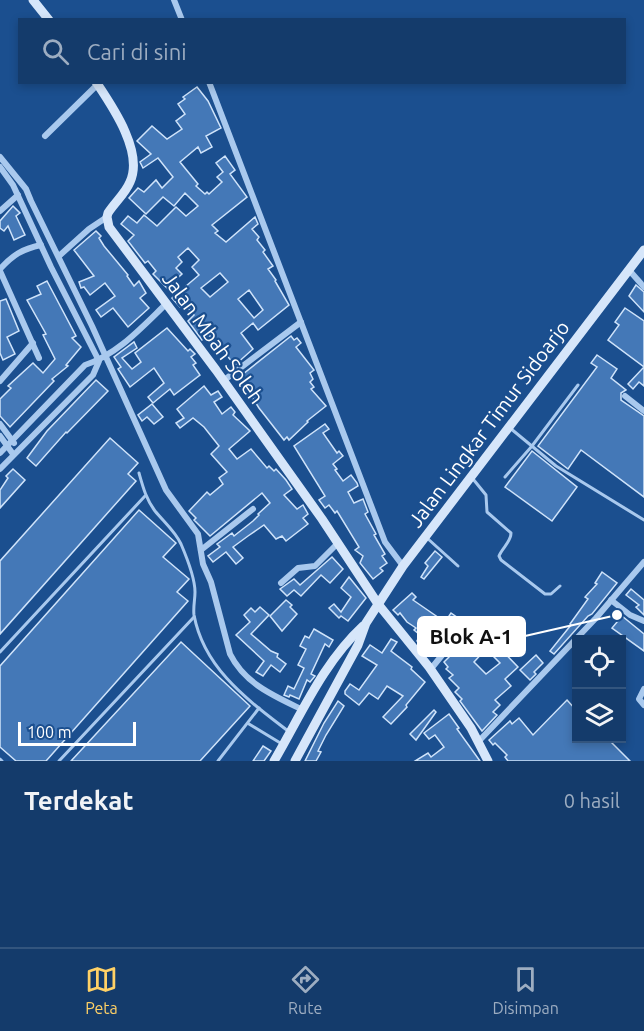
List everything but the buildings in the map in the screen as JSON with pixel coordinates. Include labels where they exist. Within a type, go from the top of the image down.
[{"type":"street","points":[[33,0],[47,18]]},
{"type":"street","points":[[174,0],[181,18]]},
{"type":"street","points":[[45,136],[96,84],[118,115],[129,144],[133,166],[128,185],[107,217],[89,229],[59,256]]},
{"type":"street","points":[[210,84],[385,542],[403,566]]},
{"type":"street","points":[[0,157],[29,193],[59,256],[102,359]]},
{"type":"street","points":[[0,167],[18,195],[41,245],[102,359],[166,490],[198,534],[203,564],[218,609],[219,621],[235,665],[256,686],[303,710]]},
{"type":"street","points":[[0,212],[18,195]]},
{"type":"street","name":"Jalan Mbah Soleh","points":[[107,217],[109,227],[339,543],[378,604],[402,631],[430,670],[474,735],[488,761]]},
{"type":"street","points":[[39,358],[0,270],[15,253],[41,245]]},
{"type":"street","name":"Jalan Lingkar Timur Sidoarjo","points":[[366,623],[403,566],[644,250]]},
{"type":"street","points":[[629,270],[644,287]]},
{"type":"street","points":[[0,453],[85,365],[102,359],[138,332],[166,304]]},
{"type":"street","points":[[223,381],[301,322]]},
{"type":"street","points":[[0,380],[33,343]]},
{"type":"street","points":[[0,469],[18,448],[93,375],[102,359]]},
{"type":"street","points":[[625,396],[644,411]]},
{"type":"street","points":[[0,424],[18,448]]},
{"type":"street","points":[[0,436],[13,454]]},
{"type":"street","points":[[201,550],[252,509]]},
{"type":"street","points":[[281,583],[298,568],[315,566],[339,543]]},
{"type":"street","points":[[474,735],[611,600],[644,562]]},
{"type":"street","points":[[611,600],[630,615],[644,621]]},
{"type":"street","points":[[430,670],[469,622]]},
{"type":"street","points":[[274,761],[326,669],[342,646],[366,623]]},
{"type":"street","points":[[295,761],[358,645],[366,623]]},
{"type":"street","points":[[644,689],[639,699],[644,705]]},
{"type":"lane","points":[[505,477],[532,446],[578,385]]},
{"type":"lane","points":[[509,427],[565,471],[644,520]]},
{"type":"lane","points":[[139,473],[145,496],[180,543],[194,580],[194,616],[204,645],[219,671],[259,708],[291,733]]},
{"type":"lane","points":[[471,477],[486,495],[487,512],[512,533],[511,538],[500,552],[501,560],[545,594],[551,594],[560,586]]},
{"type":"lane","points":[[0,652],[145,496]]},
{"type":"lane","points":[[426,537],[458,567]]},
{"type":"lane","points":[[59,761],[194,616]]},
{"type":"lane","points":[[218,761],[259,708]]},
{"type":"lane","points":[[249,723],[283,745]]},
{"type":"place","name":"Blok A-1","points":[[617,615]]}]
